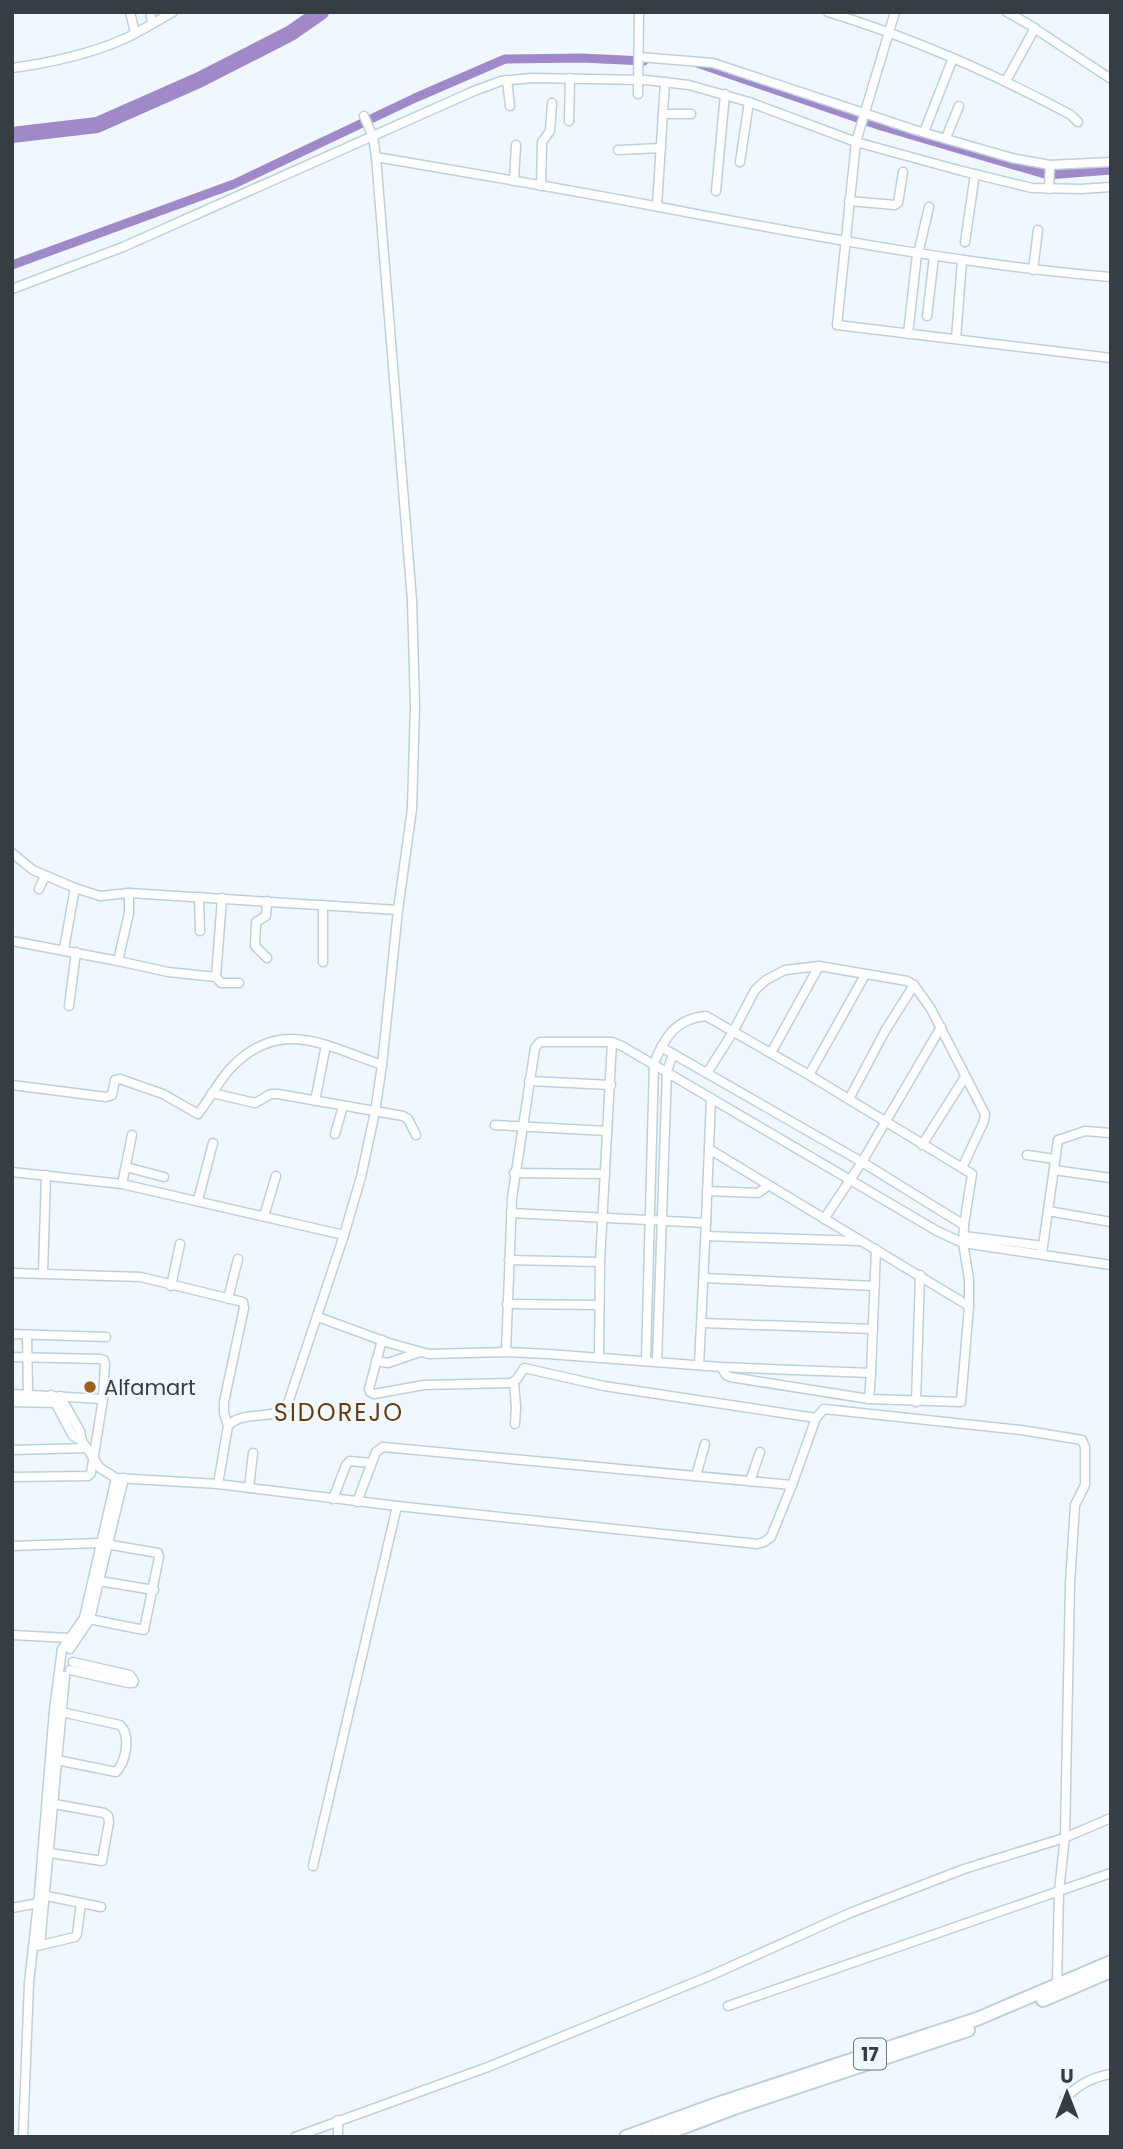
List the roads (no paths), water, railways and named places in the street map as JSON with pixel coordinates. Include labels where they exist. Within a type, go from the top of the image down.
[{"type":"highway","name":"17","points":[[657,2137],[737,2107],[951,2037],[1111,1962]]},
{"type":"highway","name":"17","points":[[626,2137],[1111,1971]]},
{"type":"street","points":[[131,12],[135,33]]},
{"type":"street","points":[[150,12],[152,23]]},
{"type":"street","points":[[12,68],[99,48],[135,33],[173,12]]},
{"type":"street","points":[[638,93],[639,12]]},
{"type":"street","points":[[828,12],[888,31],[1006,81],[1071,115],[1078,122]]},
{"type":"street","points":[[895,12],[857,139],[837,325],[1111,358]]},
{"type":"street","points":[[1007,12],[1111,79]]},
{"type":"street","points":[[1006,81],[1035,28]]},
{"type":"street","points":[[639,58],[713,63],[863,114],[1012,158],[1050,166],[1111,162]]},
{"type":"street","points":[[924,132],[953,58]]},
{"type":"street","points":[[569,121],[570,78]]},
{"type":"street","points":[[12,289],[123,247],[372,135],[474,91],[507,80],[570,78],[665,82],[725,94],[857,139],[975,174],[1032,187],[1111,187]]},
{"type":"street","points":[[507,80],[510,106]]},
{"type":"street","points":[[657,206],[665,82]]},
{"type":"street","points":[[716,191],[725,94]]},
{"type":"street","points":[[740,162],[749,102]]},
{"type":"street","points":[[541,186],[542,142],[550,131],[552,103]]},
{"type":"street","points":[[946,138],[959,106]]},
{"type":"street","points":[[663,114],[691,114]]},
{"type":"street","points":[[228,1426],[236,1420],[278,1413],[287,1406],[344,1235],[361,1177],[383,1062],[398,910],[412,809],[414,679],[407,535],[376,157],[372,135],[365,118]]},
{"type":"street","points":[[514,181],[516,145]]},
{"type":"street","points":[[618,150],[660,148]]},
{"type":"street","points":[[376,157],[657,206],[844,243],[1033,270],[1111,277]]},
{"type":"street","points":[[1049,186],[1050,166]]},
{"type":"street","points":[[849,201],[895,205],[898,203],[903,172]]},
{"type":"street","points":[[965,242],[975,174]]},
{"type":"street","points":[[908,334],[918,254],[929,207]]},
{"type":"street","points":[[1033,270],[1038,230]]},
{"type":"street","points":[[927,316],[934,257]]},
{"type":"street","points":[[956,340],[962,260]]},
{"type":"street","points":[[13,854],[45,876],[106,896],[127,893],[398,910]]},
{"type":"street","points":[[39,889],[45,876]]},
{"type":"street","points":[[64,950],[75,888]]},
{"type":"street","points":[[116,961],[130,913],[127,893]]},
{"type":"street","points":[[199,897],[200,931]]},
{"type":"street","points":[[222,898],[216,977],[221,983],[239,983]]},
{"type":"street","points":[[267,901],[265,916],[256,922],[255,946],[267,958]]},
{"type":"street","points":[[323,905],[323,962]]},
{"type":"street","points":[[12,942],[76,952],[168,972],[216,977]]},
{"type":"street","points":[[69,1006],[76,952]]},
{"type":"street","points":[[771,1053],[819,966]]},
{"type":"street","points":[[707,1073],[760,985],[790,968],[819,966],[896,978],[914,985],[931,1009],[985,1118],[962,1168]]},
{"type":"street","points":[[809,1075],[866,975]]},
{"type":"street","points":[[849,1099],[890,1022],[914,985]]},
{"type":"street","points":[[646,1360],[654,1063],[673,1029],[702,1016],[809,1075],[972,1174],[964,1224],[969,1306],[962,1401],[870,1399],[730,1377],[726,1376],[721,1367]]},
{"type":"street","points":[[824,1219],[862,1162],[941,1027]]},
{"type":"street","points":[[12,1085],[106,1097],[111,1095],[115,1080],[120,1079],[163,1094],[198,1114],[229,1070],[247,1054],[262,1046],[293,1038],[383,1062]]},
{"type":"street","points":[[506,1352],[514,1173],[535,1048],[540,1042],[612,1042],[654,1063],[937,1231],[964,1239],[1042,1250],[1111,1265]]},
{"type":"street","points":[[599,1356],[600,1262],[612,1042]]},
{"type":"street","points":[[315,1101],[326,1045]]},
{"type":"street","points":[[661,1047],[964,1224]]},
{"type":"street","points":[[657,1361],[667,1071],[673,1054]]},
{"type":"street","points":[[922,1145],[965,1077]]},
{"type":"street","points":[[529,1081],[611,1085]]},
{"type":"street","points":[[212,1093],[248,1103],[278,1094],[403,1116],[408,1119],[416,1135]]},
{"type":"street","points":[[699,1365],[711,1098]]},
{"type":"street","points":[[335,1134],[343,1106]]},
{"type":"street","points":[[495,1125],[607,1130]]},
{"type":"street","points":[[1042,1250],[1058,1140],[1085,1131],[1111,1133]]},
{"type":"street","points":[[122,1184],[132,1135]]},
{"type":"street","points":[[198,1200],[213,1143]]},
{"type":"street","points":[[709,1149],[969,1306]]},
{"type":"street","points":[[1027,1155],[1055,1159]]},
{"type":"street","points":[[126,1167],[164,1177]]},
{"type":"street","points":[[1054,1170],[1111,1178]]},
{"type":"street","points":[[12,1172],[122,1184],[160,1191],[344,1235]]},
{"type":"street","points":[[514,1173],[605,1174]]},
{"type":"street","points":[[43,1273],[46,1175]]},
{"type":"street","points":[[264,1216],[276,1176]]},
{"type":"street","points":[[707,1191],[758,1192],[769,1185]]},
{"type":"street","points":[[1048,1211],[1111,1222]]},
{"type":"street","points":[[511,1213],[706,1223]]},
{"type":"street","points":[[706,1236],[862,1241]]},
{"type":"street","points":[[171,1286],[180,1244]]},
{"type":"street","points":[[870,1399],[876,1249]]},
{"type":"street","points":[[228,1299],[238,1259]]},
{"type":"street","points":[[509,1260],[600,1262]]},
{"type":"street","points":[[12,1273],[137,1277],[245,1304],[224,1402],[223,1413],[228,1426],[218,1485]]},
{"type":"street","points":[[916,1402],[920,1275]]},
{"type":"street","points":[[704,1278],[875,1286]]},
{"type":"street","points":[[507,1304],[599,1305]]},
{"type":"street","points":[[318,1317],[421,1352],[448,1355],[506,1352],[599,1356],[721,1367],[870,1373]]},
{"type":"street","points":[[702,1323],[873,1329]]},
{"type":"street","points":[[12,1334],[106,1337]]},
{"type":"street","points":[[27,1335],[28,1394]]},
{"type":"street","points":[[382,1340],[369,1389],[374,1394],[424,1385],[514,1382]]},
{"type":"street","points":[[376,1361],[388,1363],[421,1352]]},
{"type":"street","points":[[515,1424],[514,1382],[524,1368],[528,1353]]},
{"type":"street","points":[[12,1357],[104,1360],[103,1399],[91,1474],[12,1477]]},
{"type":"street","points":[[524,1368],[604,1386],[816,1418]]},
{"type":"street","points":[[13,1398],[28,1394],[58,1399]]},
{"type":"street","points":[[13,1398],[103,1399]]},
{"type":"street","points":[[58,1399],[72,1425],[74,1438],[85,1445],[103,1471],[120,1478],[250,1488],[357,1502],[757,1544],[771,1536],[821,1410],[1021,1430],[1073,1438],[1084,1443],[1086,1485],[1075,1505],[1070,1584],[1065,1834],[1053,1990]]},
{"type":"street","points":[[696,1476],[705,1444]]},
{"type":"street","points":[[12,1450],[85,1445]]},
{"type":"street","points":[[357,1502],[378,1448],[383,1447],[792,1485]]},
{"type":"street","points":[[750,1481],[760,1452]]},
{"type":"street","points":[[250,1488],[253,1453]]},
{"type":"street","points":[[333,1499],[350,1461],[371,1463]]},
{"type":"street","points":[[87,1619],[120,1478]]},
{"type":"street","points":[[313,1866],[397,1506]]},
{"type":"street","points":[[67,1672],[62,1649],[87,1619],[99,1581],[104,1544]]},
{"type":"street","points":[[12,1546],[104,1544],[158,1553],[144,1630],[87,1619]]},
{"type":"street","points":[[99,1581],[153,1590]]},
{"type":"street","points":[[12,1635],[68,1643]]},
{"type":"street","points":[[23,2137],[29,1983],[37,1945],[58,1711],[67,1672],[68,1643]]},
{"type":"street","points":[[67,1672],[130,1675],[134,1681],[128,1684],[67,1672]]},
{"type":"street","points":[[57,1759],[116,1772],[121,1766],[127,1737],[125,1729],[120,1725],[58,1711]]},
{"type":"street","points":[[41,1897],[50,1853],[49,1804],[57,1759],[58,1711]]},
{"type":"street","points":[[49,1804],[104,1813],[109,1822],[102,1861],[50,1853]]},
{"type":"street","points":[[295,2137],[500,2062],[712,1975],[875,1903],[1111,1818]]},
{"type":"street","points":[[728,2006],[1111,1873]]},
{"type":"street","points":[[12,1908],[41,1897],[101,1907]]},
{"type":"street","points":[[37,1945],[75,1937],[78,1934],[82,1903]]},
{"type":"street","points":[[1065,2099],[1094,2078],[1111,2074]]},
{"type":"street","points":[[338,2120],[338,2137]]},
{"type":"waterway","points":[[12,135],[97,125],[199,80],[291,33],[321,12]]},
{"type":"waterway","points":[[12,265],[234,184],[415,98],[505,59],[582,58],[644,61]]},
{"type":"waterway","points":[[697,63],[881,126],[1048,175],[1111,170]]},
{"type":"place","name":"Alfamart","points":[[90,1387]]},
{"type":"district","name":"SIDOREJO","points":[[339,1412]]}]
